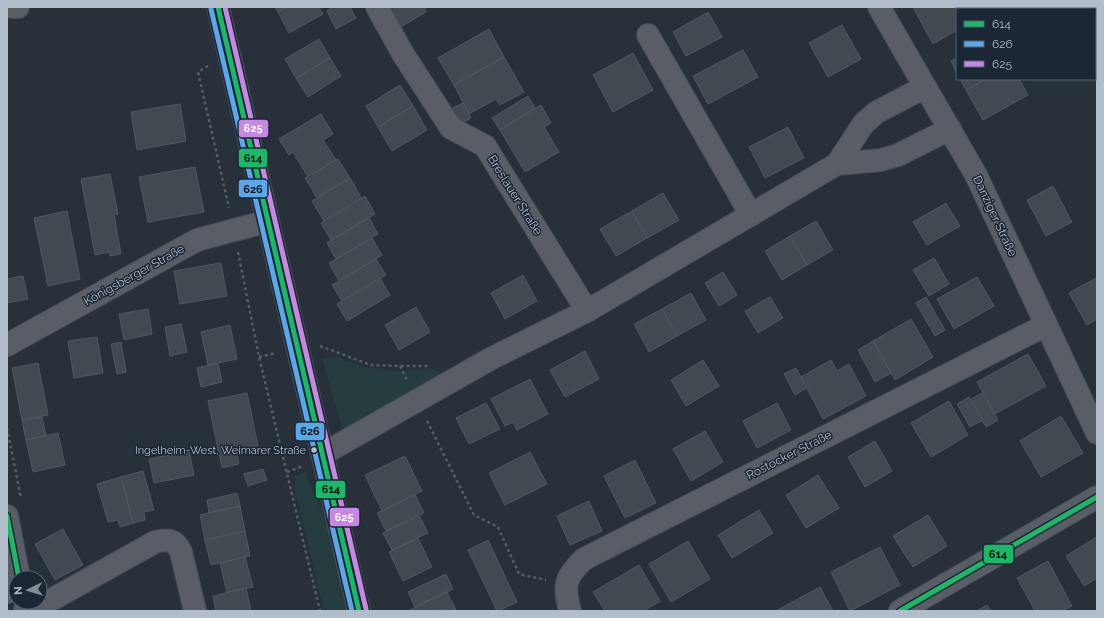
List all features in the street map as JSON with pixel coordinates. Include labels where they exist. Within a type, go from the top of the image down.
[{"type":"main road","points":[[218,7],[359,611]]},
{"type":"street","points":[[12,7],[18,7]]},
{"type":"street","name":"Breslauer Straße","points":[[377,7],[403,54],[451,128],[484,146],[587,311]]},
{"type":"street","name":"Danziger Straße","points":[[880,7],[976,174],[1097,433]]},
{"type":"street","points":[[648,35],[751,214]]},
{"type":"street","points":[[837,164],[864,123],[877,112],[926,87]]},
{"type":"street","points":[[323,454],[492,358],[587,311],[837,164],[882,160],[898,155],[950,129]]},
{"type":"street","name":"Königsberger Straße","points":[[7,345],[197,240],[268,221]]},
{"type":"street","name":"Rostocker Straße","points":[[566,585],[571,571],[584,558],[1046,325]]},
{"type":"street","points":[[900,611],[1097,497]]},
{"type":"street","points":[[7,516],[17,570]]},
{"type":"street","points":[[48,602],[155,542],[164,540],[171,541],[178,545],[195,611]]},
{"type":"street","points":[[566,585],[566,596],[570,611]]},
{"type":"path","points":[[229,53],[198,72],[234,230],[259,357],[320,611]]},
{"type":"path","points":[[315,344],[371,365],[435,366]]},
{"type":"path","points":[[259,357],[278,352]]},
{"type":"path","points":[[400,366],[474,515],[498,527],[519,574],[566,585]]},
{"type":"path","points":[[287,472],[304,466]]},
{"type":"green space","points":[[339,357],[363,367],[393,371],[431,369],[436,371],[439,377],[344,435],[322,358]]},
{"type":"green space","points":[[305,473],[331,532],[349,611],[324,611],[295,489],[295,476]]},
{"type":"building","points":[[275,7],[287,7],[278,12]]},
{"type":"building","points":[[287,7],[319,7],[323,14],[289,33],[278,12]]},
{"type":"building","points":[[333,7],[350,7],[356,18],[336,29],[327,11]]},
{"type":"building","points":[[387,7],[424,7],[426,12],[399,28]]},
{"type":"building","points":[[913,7],[968,7],[956,8],[956,31],[933,44]]},
{"type":"building","points":[[708,12],[722,37],[686,56],[673,32]]},
{"type":"building","points":[[842,25],[861,59],[828,77],[809,43]]},
{"type":"building","points":[[489,29],[504,57],[454,85],[438,58]]},
{"type":"building","points":[[319,39],[330,58],[296,78],[285,59]]},
{"type":"building","points":[[743,50],[758,77],[708,104],[693,76]]},
{"type":"building","points":[[633,53],[653,90],[613,112],[593,75]]},
{"type":"building","points":[[504,57],[524,92],[500,105],[496,99],[469,114],[454,85]]},
{"type":"building","points":[[330,58],[341,76],[308,97],[296,78]]},
{"type":"building","points":[[956,58],[956,71],[951,61]]},
{"type":"building","points":[[961,80],[984,80],[966,90]]},
{"type":"building","points":[[984,80],[1020,80],[1028,95],[983,120],[966,90]]},
{"type":"building","points":[[400,85],[413,106],[378,127],[366,106]]},
{"type":"building","points":[[528,96],[535,108],[500,130],[492,118]]},
{"type":"building","points":[[463,103],[471,118],[454,128],[445,112]]},
{"type":"building","points":[[180,104],[186,141],[137,150],[131,112]]},
{"type":"building","points":[[541,105],[551,123],[544,127],[559,152],[525,172],[500,130]]},
{"type":"building","points":[[413,106],[427,130],[392,151],[378,127]]},
{"type":"building","points":[[321,114],[333,134],[323,140],[336,160],[308,177],[293,152],[289,155],[279,139]]},
{"type":"building","points":[[788,127],[804,158],[765,178],[749,147]]},
{"type":"building","points":[[338,159],[350,178],[317,198],[305,178]]},
{"type":"building","points":[[195,167],[204,212],[148,222],[139,177]]},
{"type":"building","points":[[110,174],[118,214],[114,215],[121,254],[110,256],[110,252],[95,255],[81,179]]},
{"type":"building","points":[[350,178],[362,199],[324,221],[312,201]]},
{"type":"building","points":[[1053,186],[1072,222],[1046,236],[1027,200]]},
{"type":"building","points":[[663,193],[679,220],[647,238],[632,211]]},
{"type":"building","points":[[365,196],[375,214],[331,240],[321,223]]},
{"type":"building","points":[[946,203],[960,226],[927,245],[913,222]]},
{"type":"building","points":[[67,211],[80,279],[48,286],[34,218]]},
{"type":"building","points":[[632,211],[647,238],[616,256],[600,229]]},
{"type":"building","points":[[369,218],[378,234],[336,259],[327,243]]},
{"type":"building","points":[[816,221],[833,250],[807,265],[790,236]]},
{"type":"building","points":[[790,236],[807,265],[782,280],[765,251]]},
{"type":"building","points":[[372,238],[382,255],[339,281],[329,263]]},
{"type":"building","points":[[934,258],[949,284],[929,296],[913,270]]},
{"type":"building","points":[[376,259],[386,275],[342,301],[332,285]]},
{"type":"building","points":[[221,263],[227,296],[180,304],[174,271]]},
{"type":"building","points":[[723,272],[737,295],[719,306],[705,283]]},
{"type":"building","points":[[523,275],[537,301],[505,319],[491,293]]},
{"type":"building","points":[[23,276],[28,299],[7,303],[7,279]]},
{"type":"building","points":[[977,277],[994,306],[954,329],[937,299]]},
{"type":"building","points":[[380,278],[390,295],[347,321],[337,304]]},
{"type":"building","points":[[1096,278],[1097,319],[1087,325],[1069,293]]},
{"type":"building","points":[[691,293],[706,320],[677,336],[662,309]]},
{"type":"building","points":[[770,297],[783,318],[758,333],[745,311]]},
{"type":"building","points":[[926,297],[945,330],[935,336],[916,303]]},
{"type":"building","points":[[416,307],[430,332],[399,350],[385,325]]},
{"type":"building","points":[[148,309],[152,334],[124,340],[119,314]]},
{"type":"building","points":[[662,309],[677,336],[649,352],[634,324]]},
{"type":"building","points":[[911,319],[933,357],[895,380],[873,341]]},
{"type":"building","points":[[181,324],[187,352],[170,356],[165,327]]},
{"type":"building","points":[[230,325],[237,359],[208,365],[201,332]]},
{"type":"building","points":[[97,337],[103,373],[74,378],[68,341]]},
{"type":"building","points":[[873,341],[891,373],[875,382],[858,350]]},
{"type":"building","points":[[121,342],[126,372],[117,374],[111,344]]},
{"type":"building","points":[[585,351],[599,379],[565,397],[550,370]]},
{"type":"building","points":[[1028,354],[1046,386],[995,414],[977,382]]},
{"type":"building","points":[[703,360],[719,386],[686,406],[671,380]]},
{"type":"building","points":[[831,360],[837,371],[849,364],[866,396],[823,419],[801,377]]},
{"type":"building","points":[[38,363],[48,415],[22,420],[12,368]]},
{"type":"building","points":[[218,363],[222,382],[201,387],[197,368]]},
{"type":"building","points":[[796,368],[807,388],[795,395],[784,374]]},
{"type":"building","points":[[530,379],[548,414],[517,430],[513,422],[505,426],[491,399]]},
{"type":"building","points":[[247,393],[258,446],[236,450],[239,464],[222,468],[208,401]]},
{"type":"building","points":[[982,393],[998,420],[986,427],[970,400]]},
{"type":"building","points":[[969,397],[983,420],[970,427],[957,404]]},
{"type":"building","points":[[949,401],[968,435],[931,457],[911,423]]},
{"type":"building","points":[[486,403],[500,429],[469,444],[456,418]]},
{"type":"building","points":[[777,403],[791,430],[757,448],[743,421]]},
{"type":"building","points":[[1061,416],[1083,453],[1041,477],[1020,441]]},
{"type":"building","points":[[42,417],[46,436],[26,440],[22,420]]},
{"type":"building","points":[[705,431],[723,462],[691,481],[673,449]]},
{"type":"building","points":[[58,433],[65,465],[33,472],[26,440]]},
{"type":"building","points":[[875,441],[892,471],[865,487],[848,457]]},
{"type":"building","points":[[189,451],[194,475],[154,483],[149,459]]},
{"type":"building","points":[[530,452],[547,484],[505,505],[489,473]]},
{"type":"building","points":[[405,456],[422,491],[382,511],[365,475]]},
{"type":"building","points":[[635,460],[656,503],[625,518],[604,476]]},
{"type":"building","points":[[263,469],[267,480],[248,486],[244,474]]},
{"type":"building","points":[[143,471],[154,510],[144,512],[145,520],[133,523],[121,477]]},
{"type":"building","points":[[818,475],[839,508],[806,528],[786,495]]},
{"type":"building","points":[[121,477],[133,523],[120,527],[118,520],[108,522],[97,484]]},
{"type":"building","points":[[237,493],[240,506],[209,513],[207,500]]},
{"type":"building","points":[[415,495],[424,513],[386,531],[377,513]]},
{"type":"building","points":[[589,501],[602,531],[570,545],[557,516]]},
{"type":"building","points":[[240,506],[245,531],[205,540],[200,515]]},
{"type":"building","points":[[759,510],[773,533],[732,558],[718,535]]},
{"type":"building","points":[[419,515],[428,533],[392,550],[383,533]]},
{"type":"building","points":[[928,515],[947,546],[913,567],[893,536]]},
{"type":"building","points":[[63,529],[83,565],[55,580],[35,544]]},
{"type":"building","points":[[245,531],[250,556],[211,565],[205,540]]},
{"type":"building","points":[[1097,537],[1097,578],[1084,586],[1066,556]]},
{"type":"building","points":[[418,538],[432,567],[403,581],[389,552]]},
{"type":"building","points":[[488,540],[517,602],[498,611],[468,550]]},
{"type":"building","points":[[688,541],[710,579],[671,602],[649,564]]},
{"type":"building","points":[[880,547],[900,585],[850,611],[831,572]]},
{"type":"building","points":[[245,557],[253,587],[227,593],[220,563]]},
{"type":"building","points":[[1048,561],[1072,606],[1062,611],[1035,611],[1017,578]]},
{"type":"building","points":[[639,565],[660,601],[644,611],[605,611],[593,592]]},
{"type":"building","points":[[446,574],[453,589],[415,607],[408,592]]},
{"type":"building","points":[[820,587],[833,611],[776,611]]},
{"type":"building","points":[[246,588],[251,611],[216,611],[213,596]]},
{"type":"building","points":[[447,592],[456,610],[410,610]]},
{"type":"building","points":[[987,605],[991,611],[977,611]]},
{"type":"transit line","name":"614","points":[[218,7],[359,611]]},
{"type":"transit line","name":"625","points":[[225,7],[366,609]]},
{"type":"transit line","name":"626","points":[[211,9],[352,611]]},
{"type":"transit line","name":"614","points":[[900,611],[1097,497]]},
{"type":"transit line","name":"614","points":[[7,516],[17,570]]},
{"type":"place","name":"Ingelheim-West, Weimarer Straße","points":[[314,450]]}]
